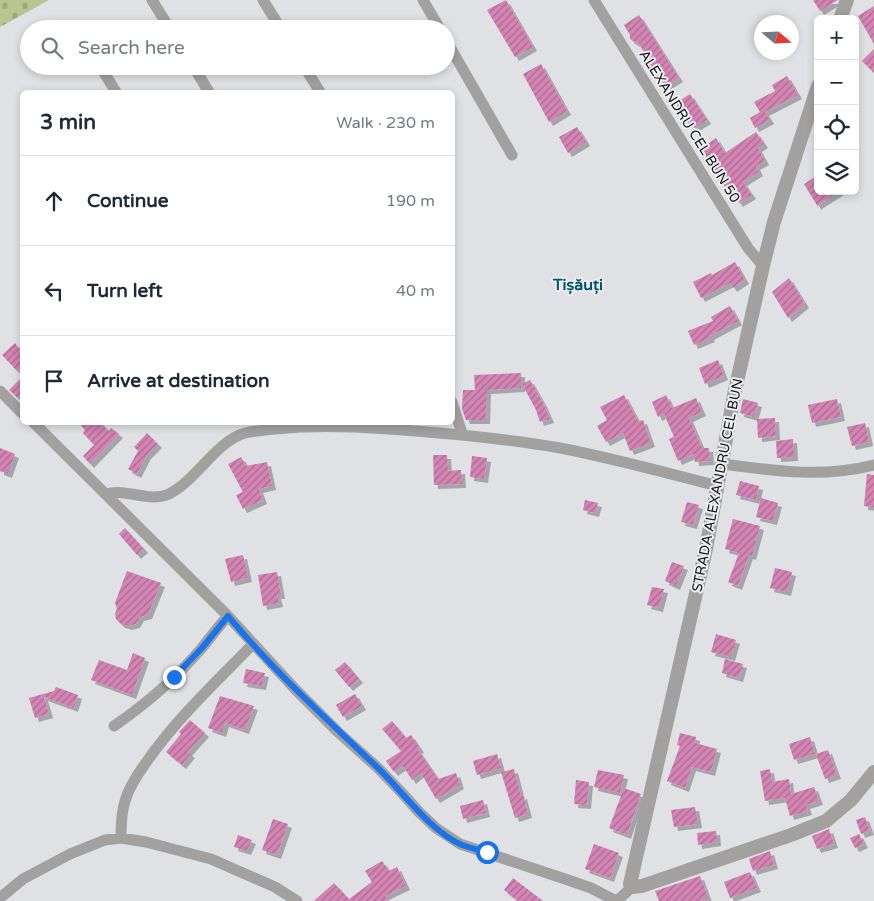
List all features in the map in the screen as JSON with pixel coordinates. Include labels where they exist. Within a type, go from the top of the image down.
[{"type":"street","points":[[152,0],[164,20]]},
{"type":"street","points":[[263,0],[275,20]]},
{"type":"street","points":[[423,0],[435,20]]},
{"type":"street","name":"ALEXANDRU CEL BUN 50","points":[[594,0],[748,248],[763,266]]},
{"type":"street","points":[[841,15],[847,0]]},
{"type":"street","points":[[455,56],[512,154]]},
{"type":"street","points":[[106,75],[115,90]]},
{"type":"street","points":[[199,75],[208,90]]},
{"type":"street","points":[[310,75],[319,90]]},
{"type":"street","name":"STRADA ALEXANDRU CEL BUN","points":[[632,887],[630,881],[650,799],[723,464],[734,395],[763,266],[774,222],[814,98]]},
{"type":"street","points":[[0,391],[20,411]]},
{"type":"street","points":[[455,411],[462,433]]},
{"type":"street","points":[[36,425],[228,616],[252,644],[338,732],[378,768],[436,828],[460,844],[591,888],[617,901],[632,887],[669,878],[826,821],[851,800],[874,772]]},
{"type":"street","points":[[106,494],[116,491],[143,496],[158,497],[167,495],[191,478],[236,436],[257,431],[319,425]]},
{"type":"street","points":[[344,425],[462,433],[561,448],[718,486]]},
{"type":"street","points":[[723,464],[800,473],[827,472],[874,466]]},
{"type":"street","points":[[114,726],[164,688],[202,648],[228,616]]},
{"type":"street","points":[[121,838],[123,809],[126,799],[131,786],[144,765],[197,700],[252,644]]},
{"type":"street","points":[[0,898],[23,879],[70,854],[105,840],[121,838],[146,842],[211,859],[275,887],[296,901]]},
{"type":"green space","points":[[0,0],[49,0],[0,27]]},
{"type":"building","points":[[506,0],[533,47],[515,57],[487,10]]},
{"type":"building","points":[[813,0],[838,0],[820,11]]},
{"type":"building","points":[[874,6],[874,44],[859,18],[859,15]]},
{"type":"building","points":[[639,15],[679,78],[666,86],[662,78],[660,80],[654,75],[649,61],[638,42],[636,43],[630,39],[630,35],[624,25]]},
{"type":"building","points":[[874,49],[874,73],[862,61]]},
{"type":"building","points":[[541,64],[567,111],[549,122],[523,74]]},
{"type":"building","points":[[787,76],[798,95],[765,112],[770,120],[755,128],[750,118],[760,112],[754,102],[775,91],[772,85]]},
{"type":"building","points":[[690,94],[707,120],[694,128],[689,121],[687,122],[681,117],[676,103]]},
{"type":"building","points":[[577,127],[586,142],[568,153],[559,137]]},
{"type":"building","points":[[756,132],[764,144],[758,148],[765,161],[756,166],[759,172],[743,182],[752,195],[739,203],[734,196],[732,197],[726,192],[711,164],[707,162],[702,148],[716,138],[725,153]]},
{"type":"building","points":[[814,178],[814,195],[834,195],[818,205],[818,207],[804,184]]},
{"type":"building","points":[[735,262],[745,280],[733,288],[730,283],[701,298],[693,282],[711,273],[712,275]]},
{"type":"building","points":[[789,278],[805,304],[788,318],[772,292]]},
{"type":"building","points":[[730,306],[738,321],[710,336],[711,338],[694,345],[688,331],[713,321],[711,317]]},
{"type":"building","points":[[15,343],[20,349],[20,368],[17,371],[2,355]]},
{"type":"building","points":[[718,360],[724,376],[705,384],[699,368]]},
{"type":"building","points":[[521,373],[521,388],[487,390],[486,420],[466,420],[462,409],[463,390],[475,390],[474,375]]},
{"type":"building","points":[[20,379],[20,396],[18,398],[9,390]]},
{"type":"building","points":[[530,380],[550,419],[540,422],[536,410],[522,384]]},
{"type":"building","points":[[624,395],[638,421],[643,420],[651,443],[630,451],[623,433],[606,442],[597,426],[607,420],[600,407]]},
{"type":"building","points":[[666,395],[672,408],[696,398],[702,412],[689,418],[702,448],[709,448],[710,461],[695,462],[694,454],[678,461],[669,439],[674,437],[664,414],[658,417],[652,402]]},
{"type":"building","points":[[743,399],[758,403],[754,417],[740,413]]},
{"type":"building","points":[[837,399],[841,417],[812,423],[808,405]]},
{"type":"building","points":[[775,418],[776,436],[758,438],[757,419]]},
{"type":"building","points":[[865,423],[869,442],[852,446],[847,427]]},
{"type":"building","points":[[81,425],[103,425],[109,431],[111,428],[119,434],[90,464],[83,456],[94,445],[83,433],[85,430]]},
{"type":"building","points":[[147,433],[158,444],[147,455],[137,474],[128,469],[138,451],[134,447]]},
{"type":"building","points":[[793,439],[794,457],[777,458],[776,441]]},
{"type":"building","points":[[0,448],[15,454],[8,474],[0,471]]},
{"type":"building","points":[[433,455],[447,455],[448,471],[461,470],[462,484],[434,485]]},
{"type":"building","points":[[472,456],[487,458],[484,479],[470,477]]},
{"type":"building","points":[[241,457],[246,466],[267,462],[272,486],[259,489],[263,500],[243,509],[236,495],[243,492],[228,464]]},
{"type":"building","points":[[867,474],[874,475],[874,507],[864,506]]},
{"type":"building","points":[[740,481],[759,486],[756,500],[736,495]]},
{"type":"building","points":[[761,498],[778,503],[773,521],[756,517]]},
{"type":"building","points":[[585,500],[598,503],[595,513],[583,510]]},
{"type":"building","points":[[687,502],[699,505],[693,525],[681,522]]},
{"type":"building","points":[[733,519],[760,526],[752,556],[749,555],[738,586],[728,582],[739,553],[725,549]]},
{"type":"building","points":[[125,528],[144,549],[137,555],[119,534]]},
{"type":"building","points":[[243,555],[248,578],[231,582],[225,559]]},
{"type":"building","points":[[672,562],[684,566],[676,586],[665,581]]},
{"type":"building","points":[[775,568],[792,572],[787,592],[770,588]]},
{"type":"building","points":[[127,571],[161,583],[148,615],[140,617],[136,624],[128,626],[121,624],[116,619],[115,614],[117,609],[115,603]]},
{"type":"building","points":[[277,572],[281,595],[277,595],[279,603],[263,606],[258,575]]},
{"type":"building","points":[[652,587],[664,589],[659,608],[647,605]]},
{"type":"building","points":[[716,634],[736,640],[731,657],[711,652]]},
{"type":"building","points":[[133,653],[145,658],[132,695],[91,680],[99,660],[127,670]]},
{"type":"building","points":[[725,659],[743,664],[739,678],[722,673]]},
{"type":"building","points":[[345,662],[359,679],[349,687],[335,670]]},
{"type":"building","points":[[246,669],[265,673],[262,686],[243,683]]},
{"type":"building","points":[[56,687],[78,695],[74,708],[44,697],[49,714],[35,718],[29,698],[54,691]]},
{"type":"building","points":[[355,694],[362,706],[343,717],[336,705]]},
{"type":"building","points":[[220,696],[254,706],[245,730],[225,723],[222,733],[208,728]]},
{"type":"building","points":[[190,720],[205,733],[188,752],[191,754],[182,765],[166,752],[181,734],[179,732]]},
{"type":"building","points":[[392,721],[406,738],[411,735],[420,749],[418,750],[438,779],[456,773],[460,785],[436,799],[421,773],[412,780],[403,766],[394,772],[386,761],[401,751],[382,729]]},
{"type":"building","points":[[680,733],[696,737],[695,743],[717,749],[711,772],[692,767],[685,788],[667,781],[680,746],[677,745]]},
{"type":"building","points":[[810,737],[815,754],[794,760],[789,744]]},
{"type":"building","points":[[828,750],[837,775],[825,779],[816,754]]},
{"type":"building","points":[[497,754],[501,768],[477,775],[473,761]]},
{"type":"building","points":[[514,769],[528,814],[515,818],[501,772]]},
{"type":"building","points":[[770,769],[772,782],[789,779],[791,794],[814,787],[819,801],[806,805],[808,811],[790,816],[785,798],[765,801],[760,771]]},
{"type":"building","points":[[598,770],[624,775],[620,793],[594,787]]},
{"type":"building","points":[[576,780],[589,782],[587,805],[574,804]]},
{"type":"building","points":[[624,788],[641,794],[627,835],[609,828]]},
{"type":"building","points":[[483,800],[486,813],[463,819],[460,806]]},
{"type":"building","points":[[695,807],[698,824],[674,827],[671,810]]},
{"type":"building","points":[[865,817],[870,831],[861,834],[856,820]]},
{"type":"building","points":[[273,819],[288,824],[277,855],[262,850]]},
{"type":"building","points":[[829,829],[834,844],[817,849],[812,836]]},
{"type":"building","points":[[716,831],[717,842],[698,845],[697,833]]},
{"type":"building","points":[[859,834],[864,844],[855,848],[850,838]]},
{"type":"building","points":[[238,835],[252,840],[247,851],[234,847]]},
{"type":"building","points":[[594,844],[619,853],[610,878],[585,869]]},
{"type":"building","points":[[770,851],[774,865],[753,871],[749,859]]},
{"type":"building","points":[[382,861],[389,871],[397,867],[406,886],[385,896],[388,901],[314,901],[334,883],[349,899],[372,882],[365,871]]},
{"type":"building","points":[[750,872],[757,888],[730,898],[724,882]]},
{"type":"building","points":[[700,876],[708,898],[700,901],[659,901],[655,891]]},
{"type":"building","points":[[513,878],[543,901],[518,901],[504,890]]},
{"type":"district","name":"Tișăuți","points":[[578,284]]},
{"type":"route","points":[[174,677],[202,648],[228,616],[296,690],[378,768],[436,828],[460,844],[487,852]]}]
